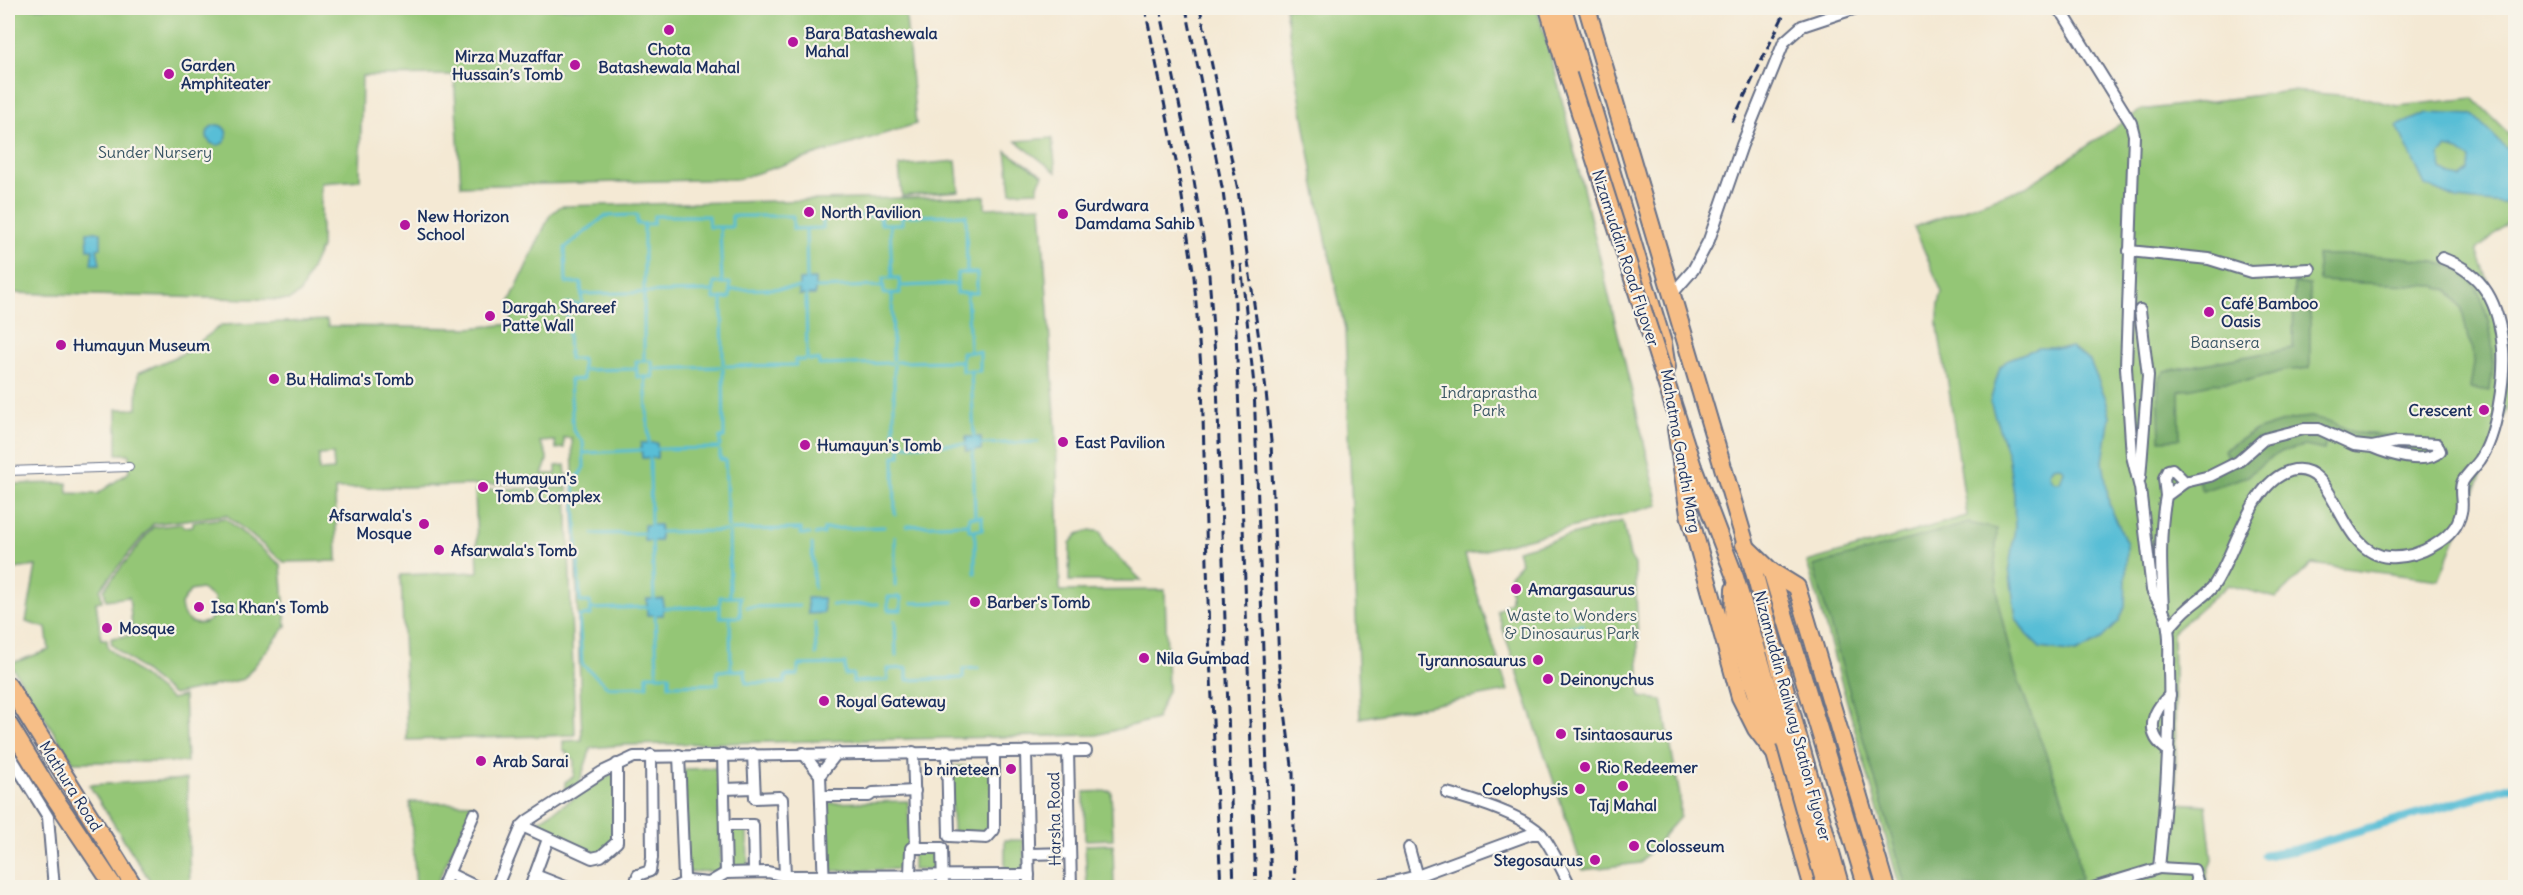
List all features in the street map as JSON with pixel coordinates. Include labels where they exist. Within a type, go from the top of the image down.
[{"type":"main road","points":[[1548,8],[1568,75]]},
{"type":"main road","points":[[1558,8],[1568,75]]},
{"type":"main road","name":"Mahatma Gandhi Marg","points":[[1563,8],[1663,343],[1692,525],[1740,697],[1756,729],[1775,754],[1813,888]]},
{"type":"main road","points":[[1587,8],[1633,168]]},
{"type":"main road","points":[[1598,8],[1615,66],[1633,168]]},
{"type":"main road","name":"Nizamuddin Road Flyover","points":[[1568,75],[1693,467],[1735,577]]},
{"type":"main road","name":"Mahatma Gandhi Marg","points":[[1633,168],[1744,544],[1771,571],[1867,888]]},
{"type":"main road","name":"Nizamuddin Railway Station Flyover","points":[[1744,544],[1826,888]]},
{"type":"main road","points":[[1771,571],[1797,588],[1886,888]]},
{"type":"main road","points":[[1735,577],[1733,619],[1775,754]]},
{"type":"main road","name":"Nizamuddin Railway Station Flyover","points":[[1735,577],[1772,669],[1841,888]]},
{"type":"main road","name":"Mathura Road","points":[[8,685],[135,888]]},
{"type":"main road","name":"Mathura Road","points":[[8,723],[44,782],[115,888]]},
{"type":"main road","points":[[1808,868],[1857,854]]},
{"type":"street","points":[[1672,294],[1693,270],[1710,240],[1742,146],[1784,42],[1802,26],[1856,8]]},
{"type":"street","points":[[2060,9],[2133,128],[2126,367],[2132,456],[2140,488],[2152,590],[2157,602],[2163,608]]},
{"type":"street","points":[[2129,251],[2209,259],[2251,272],[2310,269]]},
{"type":"street","points":[[2168,629],[2215,584],[2246,519],[2275,478],[2288,472],[2305,471],[2320,480],[2328,489],[2355,539],[2365,549],[2376,554],[2390,557],[2423,550],[2447,537],[2459,520],[2462,509],[2461,486],[2486,449],[2502,381],[2503,348],[2496,316],[2486,288],[2475,275],[2459,264],[2442,258]]},
{"type":"street","points":[[2140,310],[2148,376],[2140,488]]},
{"type":"street","points":[[2166,496],[2185,482],[2210,476],[2238,462],[2264,439],[2304,429],[2319,429],[2354,445],[2372,447],[2393,456],[2426,458],[2436,456],[2440,451],[2437,444],[2423,443],[2397,442],[2372,447]]},
{"type":"street","points":[[8,471],[129,467]]},
{"type":"street","points":[[2159,868],[2169,751],[2170,695],[2168,629],[2163,608],[2161,563],[2163,510],[2166,496],[2164,478],[2168,470],[2172,469],[2178,472],[2185,482]]},
{"type":"street","points":[[2169,751],[2160,745],[2154,736],[2154,715],[2158,706],[2170,695]]},
{"type":"street","name":"Harsha Road","points":[[1068,750],[1071,888]]},
{"type":"street","points":[[495,888],[522,826],[617,764],[634,757],[947,751],[1086,751]]},
{"type":"street","points":[[947,751],[949,834],[951,838]]},
{"type":"street","points":[[943,888],[942,848],[944,843],[951,838],[987,838],[993,834],[994,751]]},
{"type":"street","points":[[1026,751],[1029,888]]},
{"type":"street","points":[[8,752],[48,817],[54,888]]},
{"type":"street","points":[[913,752],[916,848]]},
{"type":"street","points":[[803,753],[820,776],[824,888]]},
{"type":"street","points":[[820,776],[837,753]]},
{"type":"street","points":[[723,754],[726,873]]},
{"type":"street","points":[[753,754],[755,798],[779,797],[782,799],[785,876]]},
{"type":"street","points":[[634,888],[638,875],[650,871],[652,858],[651,755]]},
{"type":"street","points":[[679,755],[683,875],[688,881]]},
{"type":"street","points":[[522,826],[596,859],[616,844],[617,764]]},
{"type":"street","points":[[724,789],[754,788]]},
{"type":"street","points":[[822,796],[869,796],[873,793],[915,791]]},
{"type":"street","points":[[1447,793],[1471,799],[1516,818],[1541,834],[1571,888]]},
{"type":"street","points":[[441,888],[474,814]]},
{"type":"street","points":[[725,825],[753,825],[754,872]]},
{"type":"street","points":[[1370,888],[1418,882],[1531,834],[1541,834]]},
{"type":"street","points":[[530,888],[548,839]]},
{"type":"street","points":[[910,875],[911,848],[942,848]]},
{"type":"street","points":[[1409,848],[1418,882]]},
{"type":"street","points":[[1029,854],[1070,853]]},
{"type":"street","points":[[2092,888],[2159,868],[2194,870],[2199,888]]},
{"type":"street","points":[[672,888],[688,881],[710,885],[726,873],[754,872],[785,876],[1029,875]]},
{"type":"street","points":[[448,873],[479,888]]},
{"type":"street","points":[[535,875],[568,888]]},
{"type":"street","points":[[892,876],[892,888]]},
{"type":"green space","name":"Sunder Nursery","points":[[8,8],[905,8],[916,124],[738,179],[461,186],[454,75],[362,76],[360,180],[321,183],[321,247],[300,293],[289,300],[8,293]]},
{"type":"green space","name":"Indraprastha Park","points":[[1285,8],[1537,8],[1557,79],[1659,505],[1465,555],[1508,691],[1360,718],[1345,330],[1314,181]]},
{"type":"green space","name":"Baansera","points":[[2291,91],[2362,97],[2397,106],[2473,98],[2515,140],[2515,216],[2477,250],[2515,358],[2515,390],[2439,580],[2312,564],[2276,598],[2228,585],[2173,632],[2177,803],[2206,805],[2212,860],[2206,877],[2208,887],[1900,887],[1807,562],[1967,516],[1948,383],[1939,338],[1938,315],[1942,292],[1914,227],[2026,187],[2141,110]]},
{"type":"green space","points":[[1052,138],[1056,172],[1016,141]]},
{"type":"green space","points":[[1006,151],[1043,175],[1038,191],[1011,192]]},
{"type":"green space","points":[[956,161],[959,191],[902,196],[899,166]]},
{"type":"green space","points":[[985,196],[985,208],[1041,206],[1056,431],[1060,591],[1165,590],[1168,690],[1156,719],[1097,735],[625,745],[591,748],[579,784],[565,791],[565,782],[574,776],[574,760],[563,749],[563,741],[582,740],[573,482],[335,489],[337,561],[284,562],[226,515],[153,524],[100,589],[102,601],[96,602],[101,639],[107,639],[108,648],[171,699],[184,696],[187,762],[73,762],[10,664],[49,650],[46,628],[26,622],[36,566],[8,570],[8,484],[67,483],[68,493],[97,494],[129,472],[129,454],[117,454],[117,409],[137,409],[138,373],[184,353],[222,325],[327,320],[328,326],[469,328],[512,324],[509,303],[550,215],[561,206]],"holes":[[[564,438],[572,438],[573,475],[566,475],[565,465],[556,466],[556,474],[542,474],[547,458],[540,442],[555,441],[556,449],[564,448]],[[333,454],[334,470],[319,471],[319,455]]]},
{"type":"green space","points":[[2317,255],[2372,255],[2416,259],[2452,267],[2465,274],[2472,281],[2482,300],[2489,323],[2493,359],[2490,391],[2470,388],[2474,363],[2473,349],[2468,339],[2462,309],[2448,290],[2436,286],[2319,281]]},
{"type":"green space","points":[[2294,283],[2310,285],[2310,368],[2179,391],[2180,439],[2160,440],[2158,381],[2165,371],[2293,348]]},
{"type":"green space","points":[[2311,417],[2329,421],[2355,433],[2395,436],[2395,442],[2364,444],[2329,431],[2324,450],[2305,446],[2283,451],[2265,461],[2248,476],[2202,491],[2197,478],[2230,463],[2224,450],[2252,432],[2292,419]]},
{"type":"green space","points":[[567,487],[575,735],[407,740],[401,575],[478,572],[475,490]]},
{"type":"green space","points":[[225,518],[281,565],[286,626],[244,679],[173,695],[112,645],[111,638],[133,635],[129,597],[106,600],[104,589],[153,527],[182,524],[183,527],[193,526],[193,522]],"holes":[[[201,589],[214,598],[216,610],[210,620],[205,623],[191,622],[184,615],[181,604],[190,591]]]},
{"type":"green space","name":"Waste to Wonders & Dinosaurus Park","points":[[1623,521],[1630,557],[1635,564],[1640,697],[1662,700],[1680,796],[1680,817],[1640,863],[1583,870],[1497,611],[1511,601],[1510,575],[1521,563],[1517,550]]},
{"type":"green space","points":[[1969,523],[1997,529],[1995,567],[1999,606],[2013,666],[2074,829],[2081,879],[2055,888],[1906,887],[1813,566]]},
{"type":"green space","points":[[1090,530],[1101,532],[1105,544],[1142,581],[1069,581],[1070,543],[1078,534]]},
{"type":"green space","points":[[948,766],[991,766],[991,828],[987,836],[954,840]]},
{"type":"green space","points":[[719,768],[721,871],[687,872],[684,769]]},
{"type":"green space","points":[[615,772],[615,841],[595,857],[530,826]]},
{"type":"green space","points":[[187,779],[190,887],[154,887],[89,785]]},
{"type":"green space","points":[[1111,791],[1113,839],[1085,840],[1084,792]]},
{"type":"green space","points":[[908,801],[910,849],[903,850],[903,869],[827,871],[824,803]]},
{"type":"green space","points":[[410,802],[474,804],[435,887],[416,887]]},
{"type":"green space","points":[[747,827],[748,867],[731,867],[729,828]]},
{"type":"green space","points":[[1005,840],[1024,840],[1024,873],[1005,873]]},
{"type":"green space","points":[[1113,844],[1114,887],[1087,887],[1085,845]]},
{"type":"green space","points":[[937,851],[937,870],[913,870],[913,852]]},
{"type":"green space","points":[[937,882],[938,887],[896,887],[896,883]]},
{"type":"water","points":[[2427,113],[2473,115],[2515,157],[2515,198],[2503,204],[2457,199],[2425,185],[2397,126]],"holes":[[[2446,148],[2459,151],[2470,159],[2469,171],[2461,178],[2451,176],[2441,169],[2440,155]]]},
{"type":"water","points":[[217,125],[224,128],[227,135],[224,142],[217,145],[210,142],[207,135],[210,128]]},
{"type":"water","points":[[87,232],[101,232],[101,248],[97,249],[100,264],[91,264],[93,249],[88,249]]},
{"type":"water","points":[[815,279],[815,295],[799,295],[799,280]]},
{"type":"water","points":[[2038,348],[2071,348],[2090,361],[2106,399],[2110,416],[2103,461],[2109,504],[2127,544],[2125,607],[2119,621],[2099,641],[2076,653],[2040,648],[2026,634],[2016,618],[2009,568],[2015,528],[2014,494],[2008,455],[1990,402],[2000,367],[2009,359]],"holes":[[[2060,466],[2064,470],[2060,482],[2054,482],[2050,478],[2049,473],[2053,467]]]},
{"type":"water","points":[[966,437],[981,437],[981,450],[966,451]]},
{"type":"water","points":[[641,443],[657,443],[657,458],[642,458]]},
{"type":"water","points":[[644,525],[660,525],[660,541],[644,541]]},
{"type":"water","points":[[807,598],[823,598],[824,613],[808,614]]},
{"type":"water","points":[[647,599],[663,599],[663,615],[647,615]]},
{"type":"waterway","points":[[967,273],[966,215],[902,216],[902,224],[881,224],[880,216],[823,216],[823,228],[793,229],[793,216],[732,216],[732,227],[709,227],[708,216],[654,216],[653,224],[637,224],[637,215],[605,216],[565,248],[566,283],[581,283],[582,304],[567,304],[569,359],[582,359],[583,379],[570,380],[573,430],[583,442],[584,467],[574,484],[580,602],[590,602],[591,615],[579,616],[582,664],[608,687],[647,686],[647,675],[669,675],[669,685],[718,684],[717,671],[745,670],[746,683],[785,683],[785,676],[798,675],[798,665],[845,664],[845,675],[853,674],[853,682],[888,680],[887,669],[907,668],[907,680],[963,678],[963,669],[978,668]]},
{"type":"waterway","points":[[644,224],[644,361]]},
{"type":"waterway","points":[[890,224],[892,278]]},
{"type":"waterway","points":[[720,228],[722,283]]},
{"type":"waterway","points":[[806,231],[807,280]]},
{"type":"waterway","points":[[957,273],[977,273],[977,293],[957,293],[957,273]]},
{"type":"waterway","points":[[883,278],[899,278],[900,293],[884,294],[883,278]]},
{"type":"waterway","points":[[714,283],[730,283],[730,298],[714,299],[714,283]]},
{"type":"waterway","points":[[901,286],[955,284]]},
{"type":"waterway","points":[[815,288],[882,286]]},
{"type":"waterway","points":[[730,290],[799,288]]},
{"type":"waterway","points":[[582,294],[714,291]]},
{"type":"waterway","points":[[892,293],[893,360]]},
{"type":"waterway","points":[[967,293],[970,351]]},
{"type":"waterway","points":[[806,295],[807,358]]},
{"type":"waterway","points":[[722,298],[723,364]]},
{"type":"waterway","points":[[962,352],[980,352],[980,371],[962,371],[962,352]]},
{"type":"waterway","points":[[726,366],[796,365],[795,360],[805,360]]},
{"type":"waterway","points":[[809,360],[819,360],[819,365],[891,363]]},
{"type":"waterway","points":[[636,361],[652,361],[653,377],[637,377],[636,361]]},
{"type":"waterway","points":[[896,362],[962,361]]},
{"type":"waterway","points":[[894,365],[894,434],[900,434],[900,443]]},
{"type":"waterway","points":[[652,369],[721,367]]},
{"type":"waterway","points":[[583,370],[636,369]]},
{"type":"waterway","points":[[720,446],[720,437],[724,437],[723,369]]},
{"type":"waterway","points":[[971,372],[974,437]]},
{"type":"waterway","points":[[645,377],[649,443]]},
{"type":"waterway","points":[[981,444],[1038,442]]},
{"type":"waterway","points":[[902,445],[966,444]]},
{"type":"waterway","points":[[895,515],[894,456],[900,456],[900,447]]},
{"type":"waterway","points":[[657,449],[718,448]]},
{"type":"waterway","points":[[585,453],[642,450]]},
{"type":"waterway","points":[[720,451],[720,459],[725,460],[728,528]]},
{"type":"waterway","points":[[973,451],[975,517]]},
{"type":"waterway","points":[[650,458],[651,528]]},
{"type":"waterway","points":[[969,517],[982,517],[982,530],[969,530],[969,517]]},
{"type":"waterway","points":[[906,526],[968,524]]},
{"type":"waterway","points":[[815,534],[824,534],[824,529],[884,527]]},
{"type":"waterway","points":[[731,530],[801,529],[801,534],[810,534]]},
{"type":"waterway","points":[[660,532],[726,531]]},
{"type":"waterway","points":[[975,531],[975,573]]},
{"type":"waterway","points":[[593,534],[648,533]]},
{"type":"waterway","points":[[729,533],[730,597]]},
{"type":"waterway","points":[[895,537],[895,586]]},
{"type":"waterway","points":[[652,538],[654,603]]},
{"type":"waterway","points":[[812,544],[814,588]]},
{"type":"waterway","points":[[720,597],[740,597],[740,617],[720,617],[720,597]]},
{"type":"waterway","points":[[888,597],[901,597],[901,610],[888,610],[888,597]]},
{"type":"waterway","points":[[912,603],[953,602]]},
{"type":"waterway","points":[[832,605],[878,604]]},
{"type":"waterway","points":[[747,607],[799,606]]},
{"type":"waterway","points":[[591,609],[647,607]]},
{"type":"waterway","points":[[663,608],[720,607]]},
{"type":"waterway","points":[[655,613],[657,675]]},
{"type":"waterway","points":[[730,617],[731,671]]},
{"type":"waterway","points":[[895,621],[896,656]]},
{"type":"waterway","points":[[815,623],[816,654]]},
{"type":"waterway","points":[[1551,630],[1583,625]]},
{"type":"waterway","points":[[2265,855],[2295,850],[2516,785]]},
{"type":"railway","points":[[1145,8],[1178,171],[1194,277],[1202,381],[1209,636],[1221,888]]},
{"type":"railway","points":[[1160,8],[1192,168],[1209,275],[1217,382],[1234,888]]},
{"type":"railway","points":[[1186,8],[1223,192],[1234,275],[1256,888]]},
{"type":"railway","points":[[1200,8],[1238,190],[1265,382],[1271,441],[1279,666],[1293,773],[1295,888]]},
{"type":"railway","points":[[1732,122],[1787,8]]},
{"type":"railway","points":[[1241,264],[1254,385],[1271,888]]},
{"type":"place","name":"Chota Batashewala Mahal","points":[[669,30]]},
{"type":"place","name":"Bara Batashewala Mahal","points":[[793,42]]},
{"type":"place","name":"Mirza Muzaffar Hussain’s Tomb","points":[[575,65]]},
{"type":"place","name":"Garden Amphiteater","points":[[169,74]]},
{"type":"place","name":"North Pavilion","points":[[809,212]]},
{"type":"place","name":"Gurdwara Damdama Sahib","points":[[1063,214]]},
{"type":"place","name":"New Horizon School","points":[[405,225]]},
{"type":"place","name":"Café Bamboo Oasis","points":[[2209,312]]},
{"type":"place","name":"Dargah Shareef Patte Wall","points":[[490,316]]},
{"type":"place","name":"Humayun Museum","points":[[61,345]]},
{"type":"place","name":"Bu Halima's Tomb","points":[[274,379]]},
{"type":"place","name":"Crescent","points":[[2484,410]]},
{"type":"place","name":"East Pavilion","points":[[1063,442]]},
{"type":"place","name":"Humayun's Tomb","points":[[805,445]]},
{"type":"place","name":"Humayun's Tomb Complex","points":[[483,487]]},
{"type":"place","name":"Afsarwala's Mosque","points":[[424,524]]},
{"type":"place","name":"Afsarwala's Tomb","points":[[439,550]]},
{"type":"place","name":"Amargasaurus","points":[[1516,589]]},
{"type":"place","name":"Barber's Tomb","points":[[975,602]]},
{"type":"place","name":"Isa Khan's Tomb","points":[[199,607]]},
{"type":"place","name":"Mosque","points":[[107,628]]},
{"type":"place","name":"Nila Gumbad","points":[[1144,658]]},
{"type":"place","name":"Tyrannosaurus","points":[[1538,660]]},
{"type":"place","name":"Deinonychus","points":[[1548,679]]},
{"type":"place","name":"Royal Gateway","points":[[824,701]]},
{"type":"place","name":"Tsintaosaurus","points":[[1561,734]]},
{"type":"place","name":"Arab Sarai","points":[[481,761]]},
{"type":"place","name":"Rio Redeemer","points":[[1585,767]]},
{"type":"place","name":"b nineteen","points":[[1011,769]]},
{"type":"place","name":"Taj Mahal","points":[[1623,786]]},
{"type":"place","name":"Coelophysis","points":[[1580,789]]},
{"type":"place","name":"Colosseum","points":[[1634,846]]},
{"type":"place","name":"Stegosaurus","points":[[1595,860]]}]
